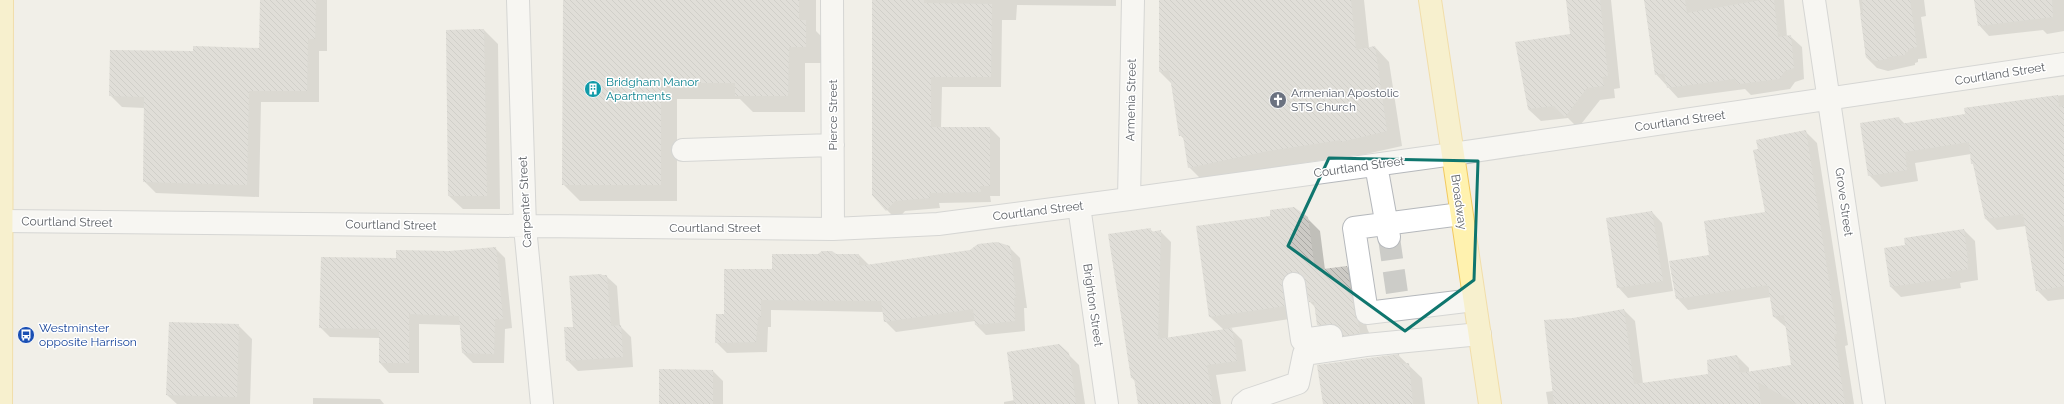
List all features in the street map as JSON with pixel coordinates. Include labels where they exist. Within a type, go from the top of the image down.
[{"type":"main road","points":[[1,404],[2,0]]},
{"type":"main road","name":"Broadway","points":[[1430,0],[1490,404]]},
{"type":"street","name":"Carpenter Street","points":[[518,0],[525,227],[542,404]]},
{"type":"street","name":"Pierce Street","points":[[832,0],[833,229]]},
{"type":"street","name":"Armenia Street","points":[[1129,199],[1133,0]]},
{"type":"street","name":"Grove Street","points":[[1814,0],[1874,404]]},
{"type":"street","name":"Courtland Street","points":[[2,221],[833,229],[938,224],[1376,165],[1829,100],[2064,64]]},
{"type":"street","points":[[683,150],[833,145]]},
{"type":"street","points":[[1376,165],[1387,231]]},
{"type":"street","name":"Brighton Street","points":[[1079,206],[1107,404]]},
{"type":"street","points":[[1461,214],[1387,231],[1354,228],[1367,313],[1480,334]]},
{"type":"street","points":[[1294,284],[1302,340],[1474,300]]},
{"type":"street","points":[[1246,402],[1298,383],[1304,354],[1400,318]]},
{"type":"highlighted area","points":[[1329,158],[1478,161],[1474,280],[1405,331],[1288,246]]},
{"type":"building","points":[[260,0],[316,0],[315,39],[308,39],[307,91],[249,91],[247,185],[143,182],[144,97],[109,96],[110,50],[193,51],[193,46],[259,48]]},
{"type":"building","name":"Bridgham Manor Apartments","points":[[563,0],[799,0],[799,20],[806,20],[806,47],[789,47],[788,96],[735,96],[735,83],[661,83],[661,185],[562,185]]},
{"type":"building","points":[[872,0],[924,0],[924,3],[992,4],[991,77],[931,77],[931,127],[990,127],[990,186],[980,186],[981,192],[929,193],[930,198],[895,201],[886,211],[872,195]]},
{"type":"building","name":"Armenian Apostolic STS Church","points":[[1159,0],[1351,0],[1356,50],[1375,46],[1387,131],[1341,142],[1341,140],[1268,151],[1188,168],[1183,136],[1179,136],[1169,70],[1159,72]]},
{"type":"building","points":[[1566,0],[1600,0],[1608,76],[1602,77],[1604,86],[1587,88],[1565,117],[1554,106],[1528,109],[1515,42],[1570,34]]},
{"type":"building","points":[[1644,0],[1685,0],[1687,13],[1761,0],[1774,0],[1778,37],[1791,35],[1794,68],[1785,71],[1779,79],[1739,84],[1734,79],[1667,88],[1664,73],[1655,75]]},
{"type":"building","points":[[1862,0],[1910,0],[1917,47],[1908,49],[1908,52],[1905,52],[1905,55],[1888,57],[1887,59],[1876,61],[1866,57],[1860,13],[1863,13]]},
{"type":"building","points":[[1974,0],[2052,0],[2053,17],[1978,26]]},
{"type":"building","points":[[484,29],[487,196],[448,196],[446,30]]},
{"type":"building","points":[[2058,95],[2059,107],[2064,106],[2064,226],[2059,227],[2064,257],[2064,286],[2036,291],[2023,214],[1985,219],[1973,164],[1971,164],[1969,142],[1905,152],[1907,170],[1868,176],[1860,123],[1899,117],[1900,124],[1965,114],[1964,108]]},
{"type":"building","points":[[1806,130],[1837,334],[1834,334],[1845,404],[1797,404],[1758,382],[1761,404],[1554,404],[1544,320],[1573,318],[1624,309],[1634,384],[1708,374],[1707,360],[1737,355],[1740,373],[1791,365],[1784,315],[1773,317],[1768,285],[1676,299],[1669,261],[1709,255],[1704,221],[1765,212],[1753,150],[1758,149],[1756,140]]},
{"type":"building","points":[[1294,207],[1308,217],[1315,270],[1347,266],[1355,315],[1358,321],[1360,333],[1343,336],[1341,329],[1335,324],[1317,325],[1314,302],[1309,302],[1304,277],[1299,273],[1293,272],[1287,274],[1282,280],[1285,306],[1209,317],[1196,226],[1270,216],[1270,210]]},
{"type":"building","points":[[1652,211],[1663,281],[1617,288],[1606,218]]},
{"type":"building","points":[[1151,228],[1151,232],[1161,230],[1158,339],[1232,328],[1237,361],[1207,365],[1213,404],[1138,404],[1134,378],[1131,378],[1108,234]]},
{"type":"building","points":[[1964,229],[1968,269],[1949,272],[1951,278],[1890,287],[1884,248],[1905,245],[1904,238]]},
{"type":"building","points":[[997,242],[1010,246],[1016,297],[1014,298],[1015,321],[975,325],[973,309],[884,322],[881,301],[761,300],[761,317],[758,317],[756,342],[715,343],[716,314],[724,314],[724,269],[772,269],[772,254],[818,254],[822,251],[832,251],[836,254],[859,254],[859,266],[970,250],[978,244]]},
{"type":"building","points":[[496,247],[503,319],[495,319],[494,354],[462,353],[459,316],[409,314],[409,363],[379,363],[379,329],[319,328],[321,257],[396,258],[396,250],[449,251]]},
{"type":"building","points":[[607,275],[611,326],[621,325],[623,357],[566,361],[564,327],[573,327],[569,276]]},
{"type":"building","points":[[169,322],[239,324],[237,397],[166,395]]},
{"type":"building","points":[[1059,344],[1069,353],[1076,404],[1014,404],[1007,352]]},
{"type":"building","points":[[1399,354],[1400,364],[1409,363],[1413,404],[1323,404],[1317,365]]},
{"type":"building","points":[[659,369],[713,370],[713,404],[659,404]]},
{"type":"tunnel","points":[[1389,238],[1397,293]]},
{"type":"place","name":"Bridgham Manor Apartments","points":[[593,89]]},
{"type":"place","name":"Armenian Apostolic STS Church","points":[[1278,100]]},
{"type":"place","name":"Westminster opposite Harrison","points":[[26,335]]}]
